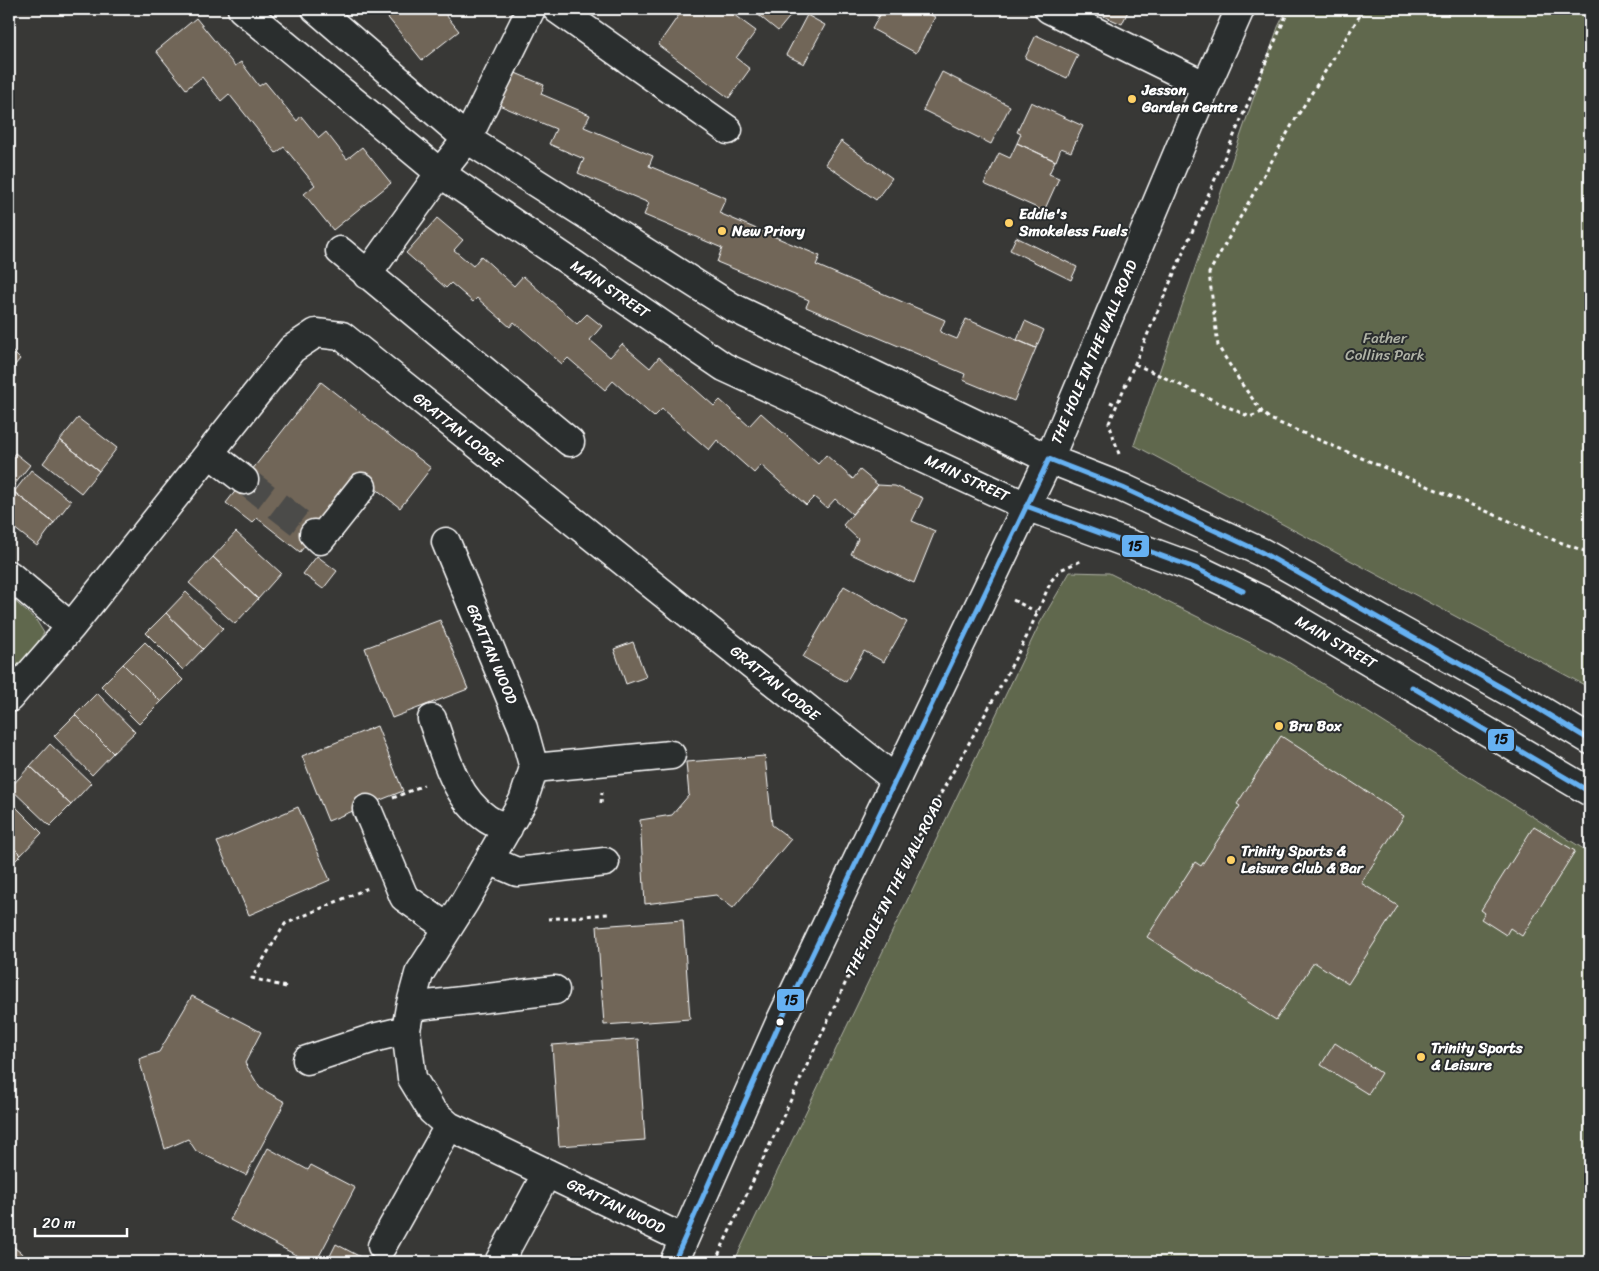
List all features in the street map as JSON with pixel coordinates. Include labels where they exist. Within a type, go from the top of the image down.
[{"type":"street","name":"MAIN STREET","points":[[242,9],[440,174],[724,366],[1026,506],[1195,568],[1276,607],[1590,792]]},
{"type":"street","points":[[316,9],[468,139],[732,307],[1049,459],[1123,488],[1261,552],[1512,693],[1590,740]]},
{"type":"street","points":[[368,275],[440,174],[468,139],[531,9]]},
{"type":"street","points":[[557,9],[728,130]]},
{"type":"street","points":[[1049,9],[1206,86]]},
{"type":"street","name":"THE HOLE IN THE WALL ROAD","points":[[679,1250],[781,1020],[1049,459],[1240,9]]},
{"type":"street","points":[[340,251],[570,442]]},
{"type":"street","name":"GRATTAN LODGE","points":[[9,698],[71,628],[292,349],[316,333],[342,336],[895,779]]},
{"type":"street","points":[[209,454],[244,480]]},
{"type":"street","points":[[314,534],[320,540],[362,487]]},
{"type":"street","name":"GRATTAN WOOD","points":[[446,542],[522,728],[534,768],[523,801],[508,828],[419,974],[408,1018],[412,1078],[432,1111],[450,1126],[547,1173],[679,1250]]},
{"type":"street","points":[[9,574],[71,628]]},
{"type":"street","points":[[432,719],[452,774],[464,798],[486,819],[508,828]]},
{"type":"street","points":[[534,768],[671,755]]},
{"type":"street","points":[[367,809],[404,896],[448,928]]},
{"type":"street","points":[[489,860],[517,872],[605,862]]},
{"type":"street","points":[[307,1060],[377,1037],[408,1018],[555,990]]},
{"type":"street","points":[[382,1246],[450,1126]]},
{"type":"street","points":[[499,1262],[547,1173]]},
{"type":"path","points":[[1121,458],[1109,423],[1289,9]]},
{"type":"path","points":[[1364,9],[1293,123],[1210,273],[1218,346],[1241,383],[1270,420],[1554,540],[1590,553]]},
{"type":"path","points":[[1441,9],[1449,14]]},
{"type":"path","points":[[1135,364],[1250,417],[1262,412]]},
{"type":"path","points":[[1110,402],[1117,405]]},
{"type":"path","name":"THE HOLE IN THE WALL ROAD","points":[[715,1262],[866,939],[940,795],[1027,636],[1051,581],[1060,570],[1086,559]]},
{"type":"path","points":[[367,809],[452,774]]},
{"type":"path","points":[[286,987],[252,978],[284,924],[395,876]]},
{"type":"path","points":[[548,919],[608,914]]},
{"type":"green space","name":"Father Collins Park","points":[[1287,9],[1590,9],[1590,688],[1134,445],[1278,27]]},
{"type":"green space","points":[[1070,572],[1109,573],[1285,660],[1590,853],[1590,1262],[734,1262],[1040,623]]},
{"type":"green space","points":[[9,596],[36,620],[44,633],[9,675]]},
{"type":"building","points":[[381,9],[441,9],[459,31],[422,60]]},
{"type":"building","points":[[683,9],[726,9],[756,31],[736,58],[750,69],[729,98],[658,45]]},
{"type":"building","points":[[751,9],[796,9],[778,31]]},
{"type":"building","points":[[863,9],[883,9],[879,17]]},
{"type":"building","points":[[883,9],[919,9],[935,17],[916,53],[872,29]]},
{"type":"building","points":[[1096,9],[1129,9],[1122,24],[1094,12]]},
{"type":"building","points":[[807,15],[825,25],[804,64],[786,55]]},
{"type":"building","points":[[196,18],[235,66],[241,62],[259,86],[265,82],[297,121],[301,116],[319,138],[326,132],[347,159],[362,147],[391,183],[333,230],[304,194],[315,185],[284,147],[276,153],[229,94],[221,101],[202,77],[186,89],[156,51]]},
{"type":"building","points":[[1036,35],[1078,55],[1067,78],[1025,58]]},
{"type":"building","name":"New Priory","points":[[513,72],[544,85],[541,94],[590,115],[584,127],[653,156],[649,166],[726,198],[719,213],[820,256],[816,265],[945,320],[940,332],[957,339],[966,319],[1036,348],[1014,401],[963,380],[965,374],[806,307],[809,300],[717,262],[722,248],[644,215],[649,203],[578,173],[584,159],[549,144],[556,129],[499,105]]},
{"type":"building","points":[[942,72],[1010,106],[991,144],[923,110]]},
{"type":"building","points":[[1031,102],[1083,126],[1071,152],[1061,148],[1056,161],[1017,143],[1021,134],[1017,132]]},
{"type":"building","points":[[841,141],[892,178],[876,200],[825,164]]},
{"type":"building","points":[[1017,143],[1055,161],[1049,174],[1059,178],[1044,211],[984,184],[999,153],[1010,158]]},
{"type":"building","points":[[437,218],[463,240],[454,250],[473,266],[481,256],[514,286],[523,276],[577,324],[587,314],[602,326],[590,340],[610,357],[622,344],[650,368],[659,357],[714,406],[720,400],[749,426],[761,413],[818,464],[826,455],[853,479],[860,470],[878,485],[852,514],[835,499],[827,508],[814,497],[806,505],[761,465],[754,473],[717,440],[709,450],[662,409],[654,417],[613,381],[605,390],[568,358],[562,364],[514,322],[510,327],[477,298],[473,302],[451,283],[446,288],[406,253]]},
{"type":"building","points":[[1016,237],[1077,267],[1071,280],[1010,250]]},
{"type":"building","points":[[1025,321],[1044,330],[1036,348],[1017,340]]},
{"type":"building","points":[[9,348],[20,359],[9,372]]},
{"type":"building","points":[[321,382],[431,468],[400,508],[360,476],[300,552],[257,518],[252,523],[226,503]]},
{"type":"building","points":[[78,418],[117,448],[99,471],[60,440]]},
{"type":"building","points":[[60,440],[99,471],[81,493],[43,463]]},
{"type":"building","points":[[15,453],[30,465],[11,489],[9,488],[9,461]]},
{"type":"building","points":[[31,470],[71,501],[54,523],[14,492]]},
{"type":"building","points":[[878,485],[895,486],[923,498],[912,521],[935,531],[914,583],[851,554],[858,539],[843,525]]},
{"type":"building","points":[[14,492],[54,523],[37,546],[9,524],[9,499]]},
{"type":"building","points":[[236,532],[281,573],[258,599],[213,557]]},
{"type":"building","points":[[317,556],[337,571],[323,589],[303,574]]},
{"type":"building","points":[[213,557],[258,599],[235,624],[189,583]]},
{"type":"building","points":[[844,586],[907,622],[884,662],[864,651],[846,682],[803,657]]},
{"type":"building","points":[[186,592],[223,628],[203,649],[166,613]]},
{"type":"building","points":[[166,613],[203,649],[183,670],[146,633]]},
{"type":"building","points":[[440,620],[468,689],[392,718],[365,648]]},
{"type":"building","points":[[145,642],[183,680],[161,702],[123,664]]},
{"type":"building","points":[[633,642],[646,677],[626,684],[614,649]]},
{"type":"building","points":[[123,664],[161,702],[139,724],[101,686]]},
{"type":"building","points":[[97,693],[135,732],[113,753],[75,715]]},
{"type":"building","points":[[75,715],[113,753],[92,775],[54,736]]},
{"type":"building","points":[[377,726],[403,791],[328,821],[302,756]]},
{"type":"building","points":[[1281,736],[1404,816],[1361,883],[1398,906],[1348,984],[1314,962],[1276,1020],[1147,937],[1195,862],[1201,866],[1240,806],[1237,804]]},
{"type":"building","points":[[50,744],[91,783],[71,805],[30,766]]},
{"type":"building","points":[[765,756],[772,825],[791,839],[733,908],[716,895],[645,904],[640,820],[672,815],[689,795],[686,762]]},
{"type":"building","points":[[30,766],[71,805],[50,826],[10,788]]},
{"type":"building","points":[[9,800],[42,833],[21,855],[9,843]]},
{"type":"building","points":[[298,807],[330,880],[249,915],[217,842]]},
{"type":"building","points":[[1534,826],[1575,851],[1522,936],[1510,928],[1506,935],[1481,919],[1485,913],[1481,910]]},
{"type":"building","points":[[9,843],[21,855],[9,867]]},
{"type":"building","points":[[683,920],[690,1019],[604,1025],[597,926]]},
{"type":"building","points":[[192,996],[261,1032],[245,1063],[260,1088],[285,1102],[246,1175],[196,1151],[188,1139],[165,1149],[139,1059],[159,1052]]},
{"type":"building","points":[[638,1039],[645,1140],[559,1146],[552,1045]]},
{"type":"building","points":[[1335,1043],[1381,1073],[1368,1094],[1321,1065]]},
{"type":"building","points":[[268,1148],[308,1170],[311,1165],[355,1188],[316,1262],[309,1262],[230,1220]]},
{"type":"building","points":[[9,1243],[32,1262],[9,1262]]},
{"type":"building","points":[[336,1244],[370,1262],[327,1262]]},
{"type":"tunnel","points":[[244,480],[314,534]]},
{"type":"transit line","name":"15","points":[[674,1262],[781,1020],[1049,459],[1123,488],[1261,552],[1529,703],[1590,740]]},
{"type":"transit line","name":"15","points":[[1026,506],[1195,568],[1243,591]]},
{"type":"transit line","name":"15","points":[[1412,687],[1590,792]]},
{"type":"place","name":"Jesson Garden Centre","points":[[1132,99]]},
{"type":"place","name":"Eddie's Smokeless Fuels","points":[[1009,223]]},
{"type":"place","name":"New Priory","points":[[722,231]]},
{"type":"place","name":"Bru Box","points":[[1279,726]]},
{"type":"place","name":"Trinity Sports & Leisure Club & Bar","points":[[1231,860]]},
{"type":"place","name":"Trinity Sports & Leisure","points":[[1421,1057]]}]
